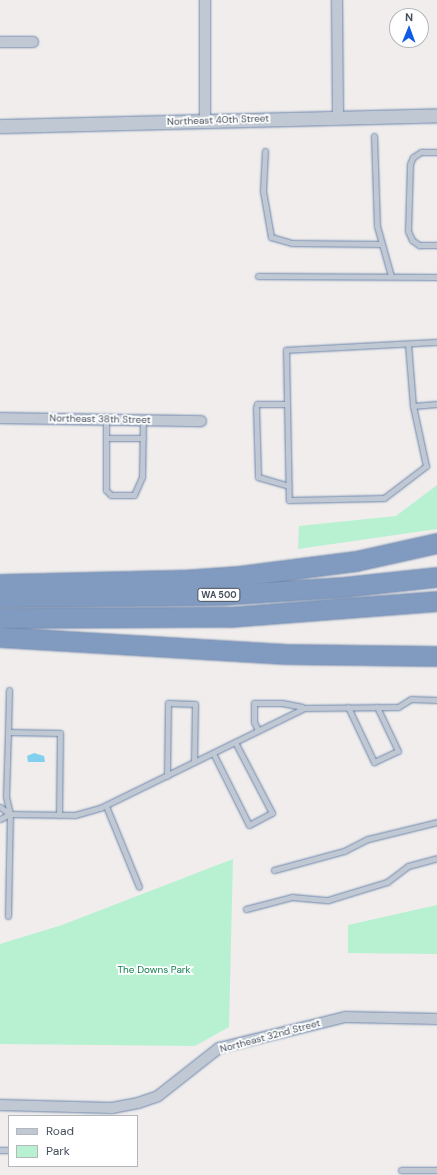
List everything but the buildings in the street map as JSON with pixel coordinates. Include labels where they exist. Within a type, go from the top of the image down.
[{"type":"highway","points":[[0,584],[158,581],[239,576],[356,561],[437,543]]},
{"type":"highway","name":"WA 500","points":[[0,597],[220,595],[343,587],[437,577]]},
{"type":"highway","name":"WA 500","points":[[0,618],[229,617],[437,601]]},
{"type":"highway","points":[[0,637],[285,654],[437,656]]},
{"type":"street","points":[[205,0],[205,121]]},
{"type":"street","points":[[337,0],[338,116]]},
{"type":"street","points":[[0,42],[33,42]]},
{"type":"street","name":"Northeast 40th Street","points":[[0,126],[338,116],[437,115]]},
{"type":"street","name":"Northeast 38th Street","points":[[0,418],[201,421]]},
{"type":"street","name":"Northeast 32nd Street","points":[[0,1105],[112,1108],[138,1103],[158,1096],[219,1048],[344,1017],[437,1019]]},
{"type":"lane","points":[[374,136],[377,226],[391,276]]},
{"type":"lane","points":[[265,151],[263,191],[271,237],[292,243],[381,244]]},
{"type":"lane","points":[[437,152],[421,152],[413,157],[410,164],[408,231],[412,240],[419,245],[437,245]]},
{"type":"lane","points":[[258,276],[437,277]]},
{"type":"lane","points":[[408,344],[413,406],[426,466],[384,498],[289,500],[286,350],[437,342]]},
{"type":"lane","points":[[287,404],[256,405],[258,477],[289,486]]},
{"type":"lane","points":[[413,406],[437,404]]},
{"type":"lane","points":[[106,419],[106,490],[111,495],[134,495],[142,477],[143,420]]},
{"type":"lane","points":[[106,438],[143,438]]},
{"type":"lane","points":[[8,916],[10,814],[6,796],[9,690]]},
{"type":"lane","points":[[258,730],[254,722],[254,703],[282,703],[304,708],[398,707],[411,699],[437,700]]},
{"type":"lane","points":[[167,776],[168,703],[195,704],[194,762]]},
{"type":"lane","points":[[348,707],[374,762],[398,751],[377,707]]},
{"type":"lane","points":[[0,819],[10,814],[75,815],[106,806],[304,708]]},
{"type":"lane","points":[[8,732],[60,733],[59,815]]},
{"type":"lane","points":[[213,753],[249,825],[272,813],[235,742]]},
{"type":"lane","points":[[106,806],[139,887]]},
{"type":"lane","points":[[0,808],[10,814]]},
{"type":"lane","points":[[274,870],[344,851],[368,839],[437,822]]},
{"type":"lane","points":[[246,909],[292,897],[328,900],[387,882],[408,866],[437,858]]},
{"type":"lane","points":[[401,1170],[437,1170]]},
{"type":"green space","points":[[437,485],[437,529],[298,549],[299,526],[396,516]]},
{"type":"green space","name":"The Downs Park","points":[[233,859],[229,1027],[195,1046],[0,1044],[0,944],[62,925]]},
{"type":"green space","points":[[437,905],[437,954],[348,953],[348,925]]},
{"type":"water","points":[[34,753],[44,756],[45,762],[28,762],[27,756]]}]
